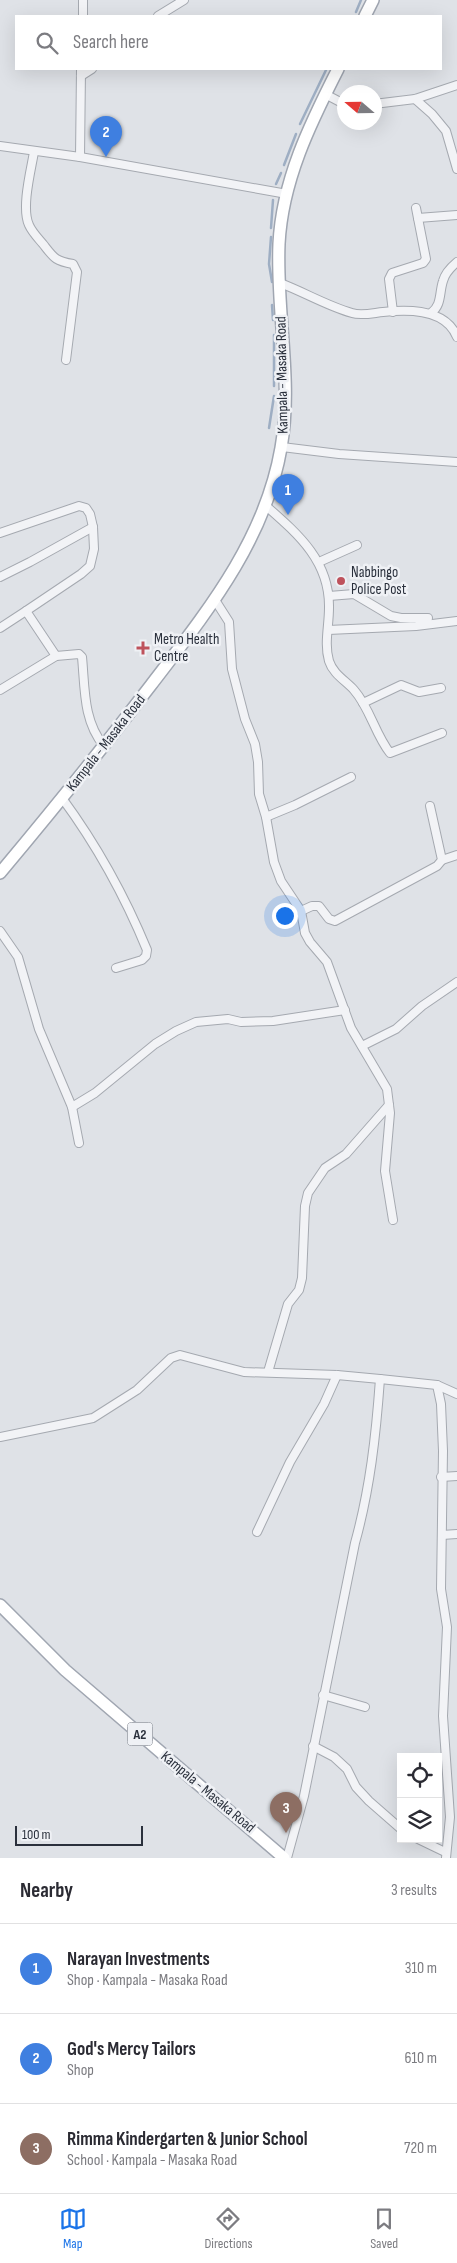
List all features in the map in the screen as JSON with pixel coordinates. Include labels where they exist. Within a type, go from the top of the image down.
[{"type":"main road","points":[[366,15],[373,0]]},
{"type":"main road","name":"Kampala - Masaka Road","points":[[0,873],[104,746],[214,600],[238,566],[250,541],[265,505],[282,448],[285,391],[279,244],[287,194],[307,130],[337,70]]},
{"type":"main road","name":"Kampala - Masaka Road","points":[[0,1605],[65,1670],[286,1858]]},
{"type":"street","points":[[83,0],[83,15]]},
{"type":"street","points":[[160,15],[184,0]]},
{"type":"street","points":[[80,157],[81,73]]},
{"type":"street","points":[[382,103],[415,99],[457,85]]},
{"type":"street","points":[[325,94],[337,100]]},
{"type":"street","points":[[415,99],[432,114],[446,131],[457,169]]},
{"type":"street","points":[[0,146],[80,157],[287,194]]},
{"type":"street","points":[[34,152],[26,213],[28,223],[53,257],[60,262],[73,264],[77,272],[66,360]]},
{"type":"street","points":[[393,312],[389,279],[392,273],[423,263],[426,259],[416,208]]},
{"type":"street","points":[[418,218],[457,215]]},
{"type":"street","points":[[431,313],[437,309],[440,301],[443,280],[457,262]]},
{"type":"street","points":[[280,283],[350,313],[431,313],[445,320],[457,338]]},
{"type":"street","points":[[282,448],[457,462]]},
{"type":"street","points":[[265,505],[303,540],[319,562],[330,596],[326,642],[330,663],[336,672],[355,690],[390,754],[442,733]]},
{"type":"street","points":[[0,533],[79,506],[84,506],[89,511],[94,549],[90,566],[81,574],[0,628]]},
{"type":"street","points":[[0,577],[92,527]]},
{"type":"street","points":[[319,562],[357,545]]},
{"type":"street","points":[[330,596],[354,594],[391,616],[428,618]]},
{"type":"street","points":[[214,600],[228,622],[232,669],[255,744],[258,762],[259,794],[266,817],[274,862],[281,880],[301,911],[305,933],[327,962],[351,1028],[387,1089],[389,1105],[385,1171],[393,1220]]},
{"type":"street","points":[[26,612],[56,656]]},
{"type":"street","points":[[328,630],[416,626],[457,621]]},
{"type":"street","points":[[0,690],[56,656],[79,654],[82,657],[89,722],[94,735],[104,746]]},
{"type":"street","points":[[363,704],[401,686],[419,692],[440,688]]},
{"type":"street","points":[[266,817],[296,805],[351,777]]},
{"type":"street","points":[[62,798],[113,875],[130,907],[147,950],[146,956],[142,960],[116,968]]},
{"type":"street","points":[[430,806],[442,860]]},
{"type":"street","points":[[301,911],[312,906],[319,906],[329,919],[335,921],[430,870],[442,860],[457,855]]},
{"type":"street","points":[[0,931],[18,957],[39,1029],[72,1106],[80,1143]]},
{"type":"street","points":[[362,1046],[396,1029],[422,1006],[457,982]]},
{"type":"street","points":[[72,1106],[95,1093],[155,1044],[176,1031],[196,1022],[228,1020],[241,1022],[273,1021],[345,1010]]},
{"type":"street","points":[[268,1372],[288,1304],[299,1290],[302,1278],[305,1206],[308,1193],[325,1168],[346,1154],[389,1105]]},
{"type":"street","points":[[0,1437],[93,1418],[137,1390],[171,1358],[180,1355],[191,1356],[244,1372],[337,1375],[380,1379],[437,1385],[453,1392],[457,1386]]},
{"type":"street","points":[[258,1532],[290,1462],[324,1404],[337,1375]]},
{"type":"street","points":[[286,1858],[304,1796],[355,1543],[364,1511],[374,1455],[380,1379]]},
{"type":"street","points":[[425,1843],[445,1855],[453,1808],[443,1716],[448,1627],[440,1589],[443,1451],[441,1404],[437,1385]]},
{"type":"street","points":[[441,1477],[457,1476]]},
{"type":"street","points":[[442,1535],[457,1534]]},
{"type":"street","points":[[323,1695],[365,1707]]},
{"type":"street","points":[[314,1746],[334,1757],[348,1769],[356,1787],[397,1826]]},
{"type":"waterway","points":[[356,12],[361,0]]},
{"type":"waterway","points":[[300,124],[326,70]]},
{"type":"waterway","points":[[284,165],[296,134]]},
{"type":"waterway","points":[[276,184],[281,173]]},
{"type":"waterway","points":[[271,228],[273,200]]},
{"type":"waterway","points":[[271,237],[269,264],[272,282]]},
{"type":"waterway","points":[[272,305],[273,320]]},
{"type":"waterway","points":[[274,335],[274,386]]},
{"type":"waterway","points":[[269,428],[274,396]]},
{"type":"place","name":"God's Mercy Tailors","points":[[106,157]]},
{"type":"place","name":"Narayan Investments","points":[[288,515]]},
{"type":"place","name":"Nabbingo Police Post","points":[[341,581]]},
{"type":"place","name":"Metro Health Centre","points":[[143,648]]},
{"type":"place","name":"Rimma Kindergarten & Junior School","points":[[286,1833]]}]
